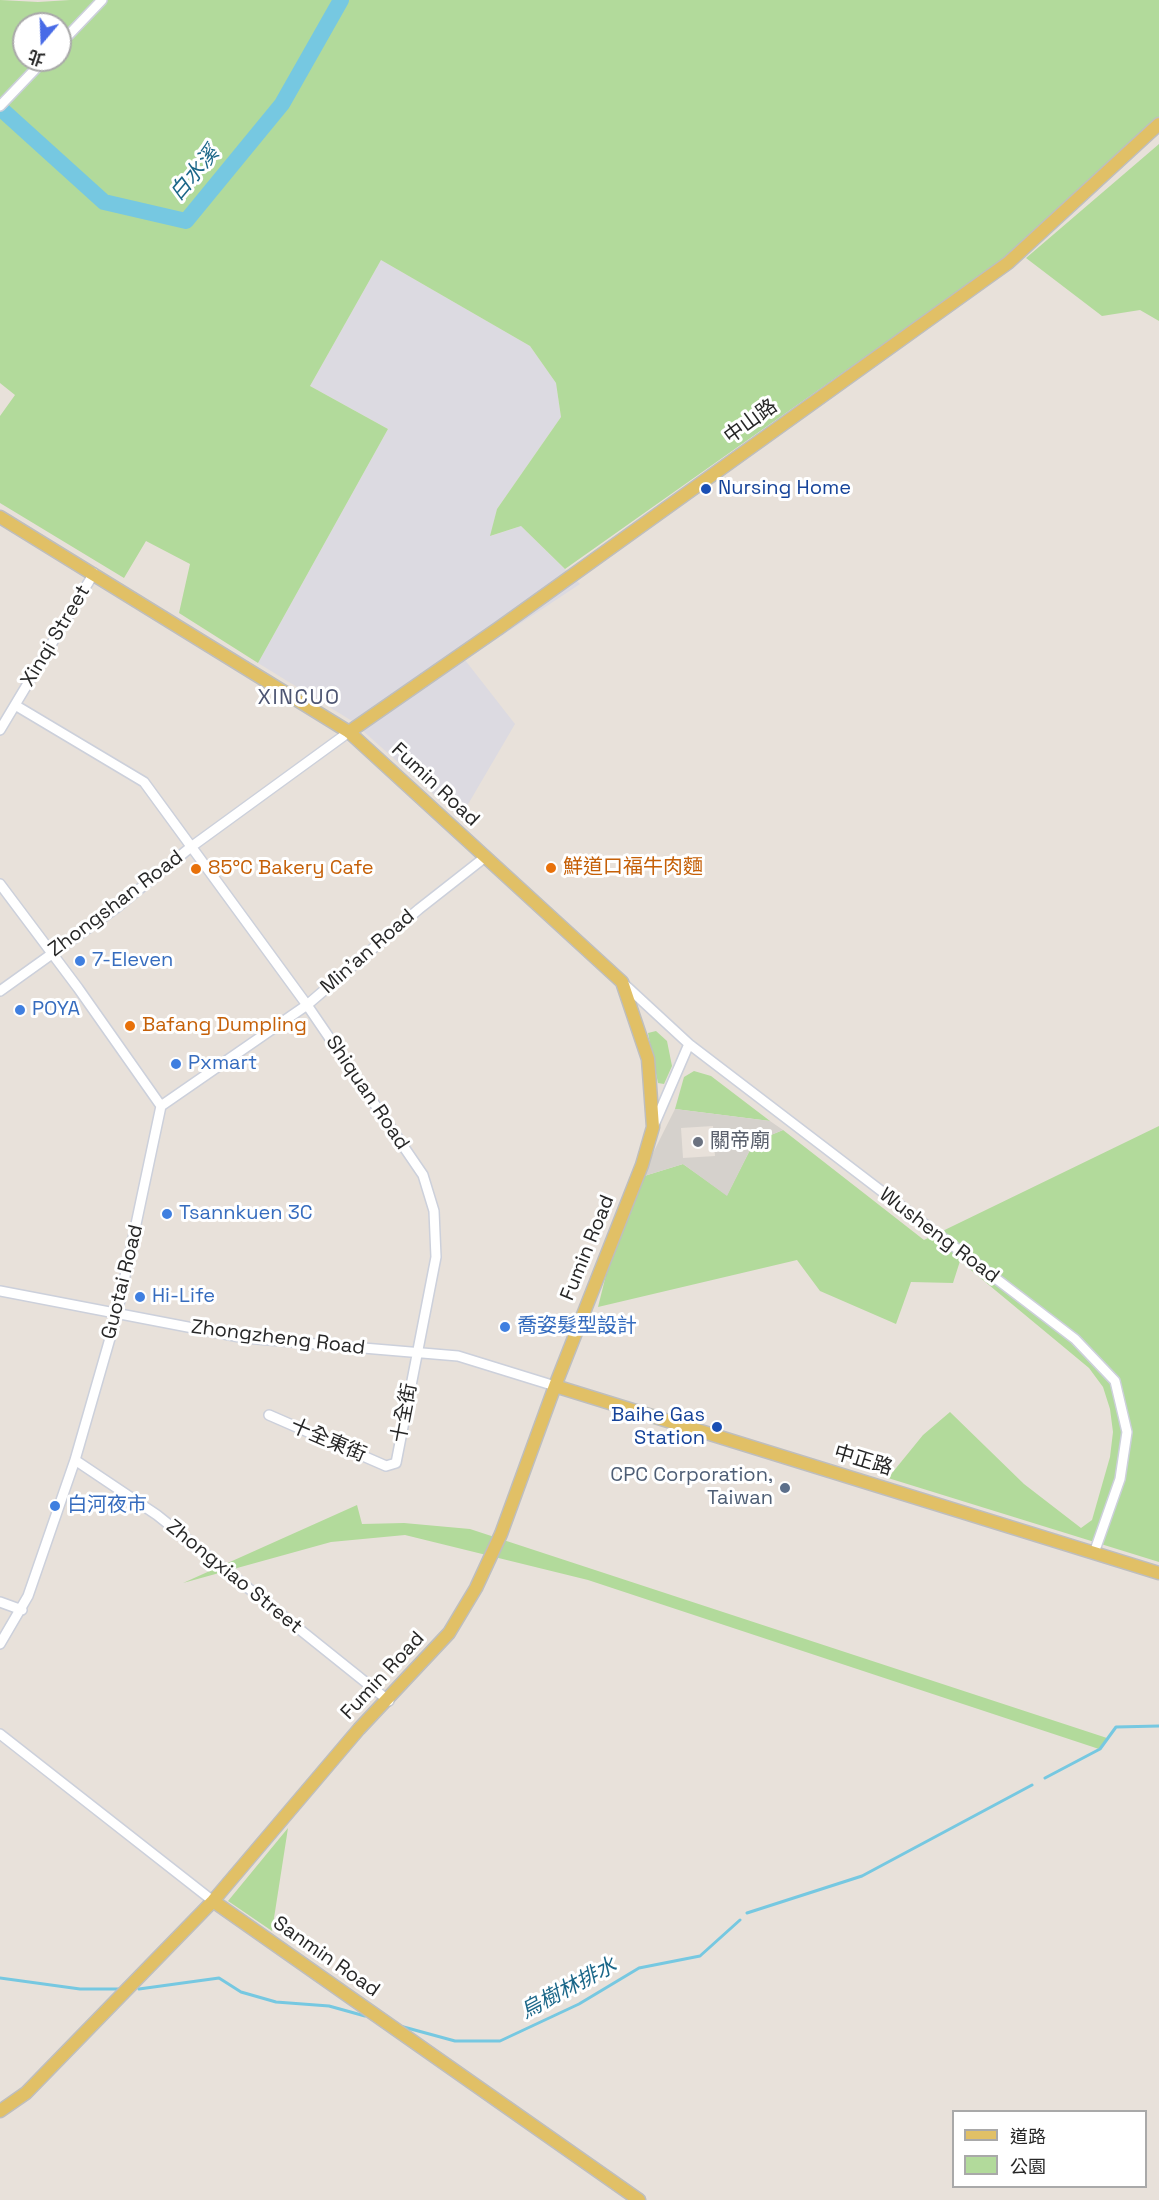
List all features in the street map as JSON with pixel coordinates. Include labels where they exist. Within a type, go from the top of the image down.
[{"type":"main road","name":"中山路","points":[[349,732],[500,628],[1008,263],[1159,124]]},
{"type":"main road","name":"Fumin Road","points":[[0,517],[349,732],[622,982],[648,1059],[653,1127],[642,1166],[555,1386],[501,1534],[476,1588],[449,1633],[389,1701],[359,1729],[213,1901],[27,2093],[0,2111]]},
{"type":"main road","name":"中正路","points":[[555,1386],[1159,1573]]},
{"type":"main road","name":"Sanmin Road","points":[[213,1901],[639,2200]]},
{"type":"street","points":[[72,31],[102,0]]},
{"type":"street","points":[[0,106],[33,72]]},
{"type":"street","name":"Xinqi Street","points":[[0,730],[94,573]]},
{"type":"street","name":"Shiquan Road","points":[[15,705],[144,782],[307,1005],[423,1175],[431,1197],[437,1241],[436,1257],[417,1352]]},
{"type":"street","name":"Zhongshan Road","points":[[0,991],[116,908],[191,847],[349,732]]},
{"type":"street","name":"Min’an Road","points":[[161,1106],[307,1005],[419,909],[484,858]]},
{"type":"street","points":[[0,884],[53,952],[161,1106]]},
{"type":"street","name":"Wusheng Road","points":[[622,982],[689,1044],[1076,1339],[1115,1381],[1127,1432],[1120,1479],[1094,1553]]},
{"type":"street","points":[[653,1127],[689,1044]]},
{"type":"street","name":"Guotai Road","points":[[0,1644],[22,1610],[75,1460],[117,1314],[161,1106]]},
{"type":"street","name":"Zhongzheng Road","points":[[0,1291],[245,1338],[458,1356],[555,1386]]},
{"type":"street","name":"十全街","points":[[386,1466],[396,1463],[417,1352]]},
{"type":"street","name":"十全東街","points":[[269,1416],[386,1466]]},
{"type":"street","name":"Zhongxiao Street","points":[[75,1460],[157,1515],[389,1701]]},
{"type":"street","points":[[0,1602],[22,1610]]},
{"type":"street","name":"Sanmin Road","points":[[0,1734],[213,1901]]},
{"type":"shaded area","points":[[381,260],[530,346],[556,383],[561,417],[497,509],[491,536],[521,526],[580,584],[465,660],[515,724],[460,818],[352,721],[258,663],[388,429],[310,386]]},
{"type":"shaded area","points":[[675,1109],[770,1121],[783,1130],[754,1142],[727,1196],[683,1164],[641,1177]],"holes":[[[713,1126],[715,1156],[683,1158],[681,1128]]]},
{"type":"green space","points":[[0,0],[38,2],[70,0],[1159,0],[1159,125],[1008,256],[565,569],[521,526],[490,536],[497,509],[561,417],[556,383],[530,346],[381,260],[310,386],[388,429],[258,663],[179,613],[190,564],[146,541],[124,578],[0,503],[0,416],[15,395],[0,383]]},
{"type":"green space","points":[[1159,144],[1159,321],[1140,310],[1102,316],[1026,258]]},
{"type":"green space","points":[[656,1031],[667,1041],[672,1066],[664,1084],[658,1083],[648,1033]]},
{"type":"green space","points":[[694,1071],[711,1076],[770,1121],[675,1109],[684,1077]]},
{"type":"green space","points":[[1159,1126],[1159,1562],[888,1478],[923,1435],[950,1412],[1024,1484],[1081,1528],[1092,1520],[1110,1457],[1113,1432],[1110,1409],[1103,1387],[1089,1368],[960,1261],[953,1283],[911,1282],[896,1324],[820,1291],[797,1260],[598,1307],[618,1227],[641,1177],[683,1164],[727,1195],[754,1142],[783,1130],[924,1240]]},
{"type":"green space","points":[[357,1505],[362,1524],[404,1523],[470,1529],[1107,1738],[1099,1749],[588,1580],[405,1535],[331,1542],[183,1583]]},
{"type":"green space","points":[[288,1828],[272,1931],[228,1901]]},
{"type":"waterway","name":"白水溪","points":[[0,108],[104,202],[186,221],[282,104],[341,0]]},
{"type":"waterway","name":"烏樹林排水","points":[[1045,1778],[1100,1749],[1116,1727],[1159,1726]]},
{"type":"waterway","name":"烏樹林排水","points":[[747,1913],[862,1876],[1032,1785]]},
{"type":"waterway","name":"烏樹林排水","points":[[400,2026],[455,2041],[500,2041],[579,2004],[639,1968],[700,1956],[740,1920]]},
{"type":"waterway","name":"烏樹林排水","points":[[0,1978],[80,1989],[119,1989]]},
{"type":"waterway","name":"烏樹林排水","points":[[139,1989],[219,1978],[241,1992],[276,2002],[329,2006],[365,2016]]},
{"type":"place","name":"Nursing Home","points":[[706,489]]},
{"type":"place","name":"鮮道口福牛肉麵","points":[[551,868]]},
{"type":"place","name":"85°C Bakery Cafe","points":[[196,869]]},
{"type":"place","name":"7-Eleven","points":[[80,961]]},
{"type":"place","name":"POYA","points":[[20,1010]]},
{"type":"place","name":"Bafang Dumpling","points":[[130,1026]]},
{"type":"place","name":"Pxmart","points":[[176,1064]]},
{"type":"place","name":"關帝廟","points":[[698,1142]]},
{"type":"place","name":"Tsannkuen 3C","points":[[167,1214]]},
{"type":"place","name":"Hi-Life","points":[[140,1297]]},
{"type":"place","name":"喬姿髮型設計","points":[[505,1327]]},
{"type":"place","name":"Baihe Gas Station","points":[[717,1427]]},
{"type":"place","name":"CPC Corporation, Taiwan","points":[[785,1488]]},
{"type":"place","name":"白河夜市","points":[[55,1506]]},
{"type":"district","name":"XINCUO","points":[[299,698]]}]
